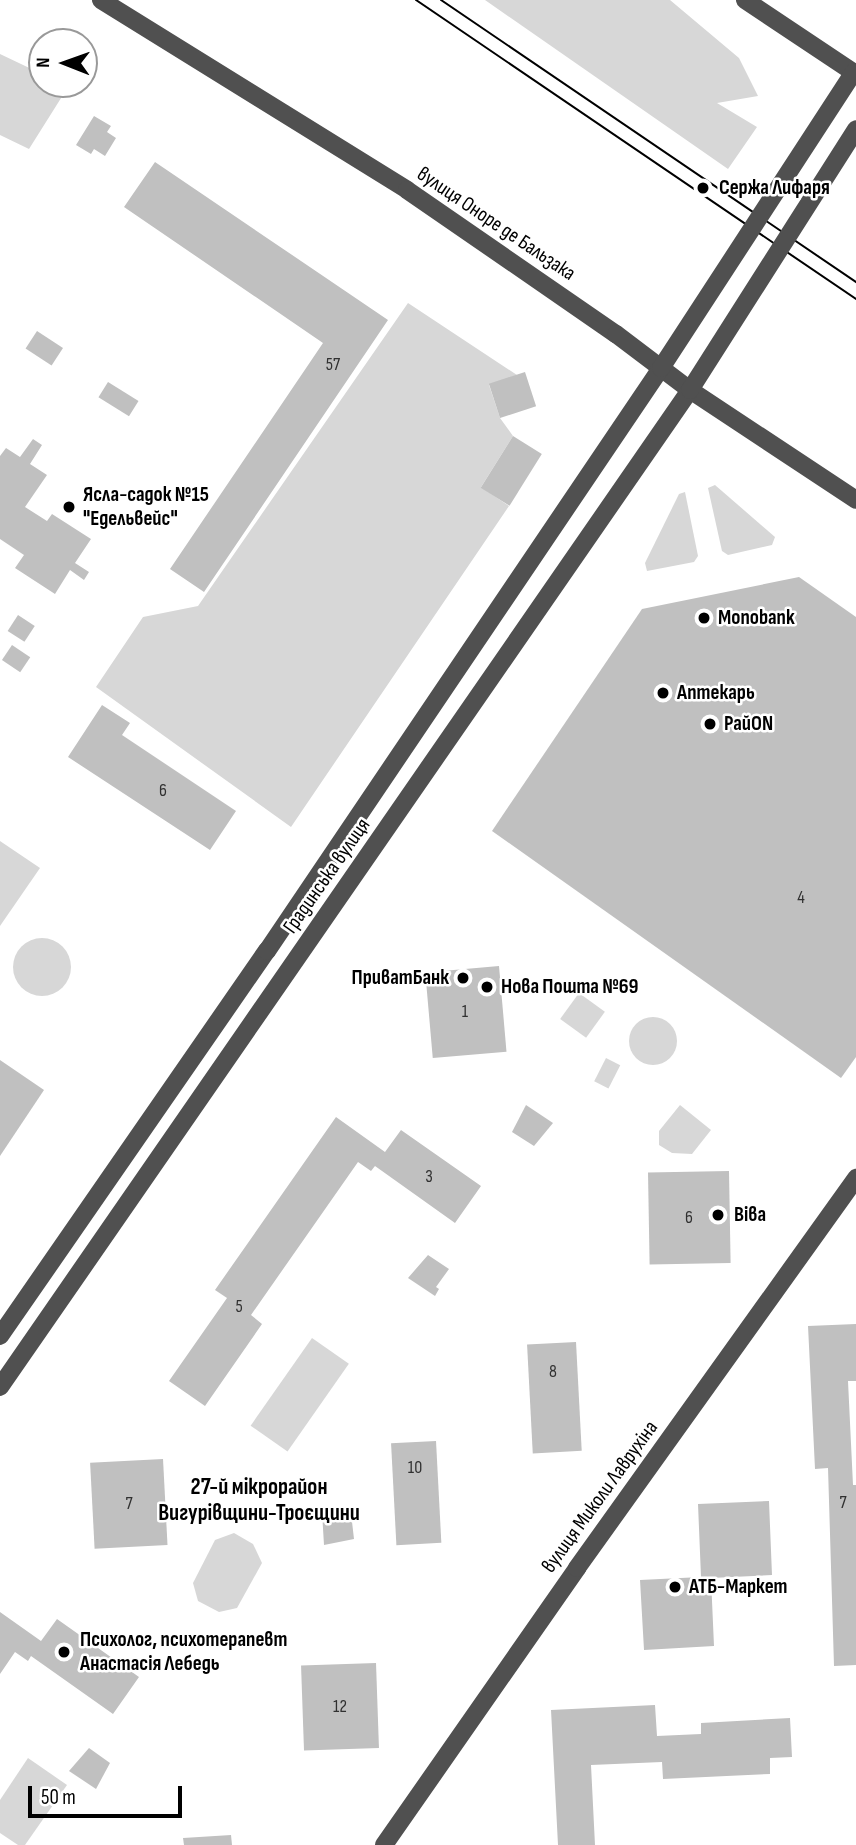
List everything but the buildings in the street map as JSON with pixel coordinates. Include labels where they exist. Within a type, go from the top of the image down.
[{"type":"street","name":"вулиця Оноре де Бальзака","points":[[101,0],[407,190],[690,390],[856,500]]},
{"type":"street","points":[[745,0],[855,71]]},
{"type":"street","name":"Градинська вулиця","points":[[0,1336],[267,951],[661,368],[855,71]]},
{"type":"street","name":"Градинська вулиця","points":[[0,1387],[690,390],[856,129]]},
{"type":"street","name":"вулиця Миколи Лаврухіна","points":[[384,1845],[569,1579],[856,1178]]},
{"type":"shaded area","points":[[485,0],[670,0],[739,58],[758,96],[717,103],[757,127],[728,169]]},
{"type":"shaded area","points":[[0,54],[28,67],[28,98],[61,98],[29,149],[0,135]]},
{"type":"shaded area","points":[[408,303],[517,375],[489,385],[500,418],[513,436],[481,487],[509,506],[291,827],[96,687],[143,617],[198,606]]},
{"type":"shaded area","points":[[715,485],[775,537],[772,545],[728,555],[722,551],[708,488]]},
{"type":"shaded area","points":[[685,492],[698,556],[694,562],[647,571],[645,563],[679,494]]},
{"type":"shaded area","points":[[0,841],[40,868],[0,926]]},
{"type":"shaded area","points":[[42,938],[53,940],[66,951],[71,967],[69,978],[58,991],[42,996],[31,994],[18,983],[13,967],[15,956],[26,943]]},
{"type":"shaded area","points":[[579,993],[605,1012],[586,1038],[560,1019]]},
{"type":"shaded area","points":[[653,1017],[670,1024],[677,1041],[670,1058],[653,1065],[636,1058],[629,1041],[636,1024]]},
{"type":"shaded area","points":[[606,1058],[620,1065],[608,1088],[594,1081]]},
{"type":"shaded area","points":[[680,1105],[711,1130],[692,1154],[672,1153],[659,1145],[659,1131]]},
{"type":"shaded area","points":[[312,1338],[349,1364],[287,1451],[251,1426]]},
{"type":"shaded area","points":[[234,1533],[253,1544],[262,1563],[237,1608],[219,1612],[198,1601],[193,1583],[215,1540]]},
{"type":"shaded area","points":[[28,1758],[67,1785],[25,1845],[18,1845],[0,1833],[0,1800]]},
{"type":"tram line","points":[[416,0],[856,299]]},
{"type":"tram line","points":[[441,0],[856,282]]},
{"type":"place","name":"Сержа Лифаря","points":[[703,188]]},
{"type":"place","name":"Ясла-садок №15 \"Едельвейс\"","points":[[69,507]]},
{"type":"place","name":"Monobank","points":[[704,618]]},
{"type":"place","name":"Аптекарь","points":[[663,693]]},
{"type":"place","name":"РайON","points":[[710,724]]},
{"type":"place","name":"ПриватБанк","points":[[463,978]]},
{"type":"place","name":"Нова Пошта №69","points":[[487,987]]},
{"type":"place","name":"Віва","points":[[718,1215]]},
{"type":"place","name":"АТБ-Маркет","points":[[675,1587]]},
{"type":"place","name":"Психолог, психотерапевт Анастасія Лебедь","points":[[64,1652]]},
{"type":"district","name":"27-й мікрорайон Вигурівщини-Троєщини","points":[[259,1500]]}]
